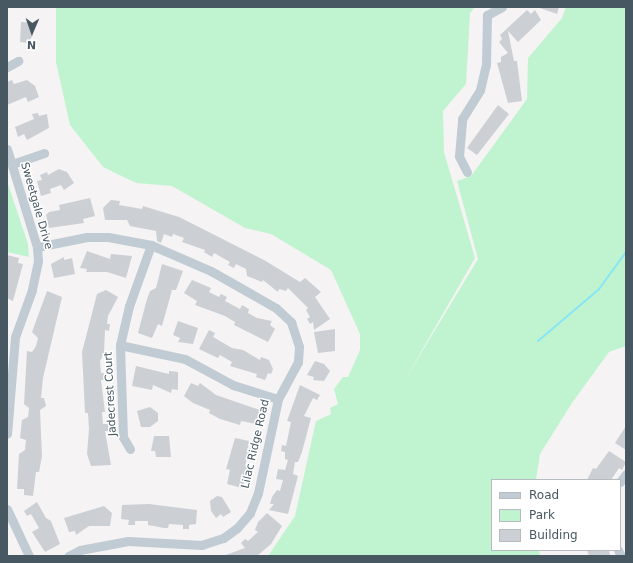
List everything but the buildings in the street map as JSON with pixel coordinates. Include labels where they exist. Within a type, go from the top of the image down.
[{"type":"street","points":[[467,172],[459,156],[462,119],[480,90],[486,65],[486,15],[502,7]]},
{"type":"street","points":[[7,67],[18,61]]},
{"type":"street","name":"Sweetgale Drive","points":[[7,149],[37,247],[38,261],[32,290],[15,336],[7,434]]},
{"type":"street","points":[[12,164],[44,153]]},
{"type":"street","name":"Lilac Ridge Road","points":[[37,247],[87,237],[108,237],[151,245],[212,271],[276,308],[291,322],[297,335],[298,362],[278,399],[258,493],[250,512],[237,528],[223,538],[202,545],[128,541],[80,550],[68,556]]},
{"type":"street","name":"Jadecrest Court","points":[[130,449],[123,437],[120,345],[129,306],[151,245]]},
{"type":"street","points":[[120,345],[185,360],[233,385],[278,399]]},
{"type":"street","points":[[7,509],[29,556]]},
{"type":"green space","points":[[56,7],[475,7],[470,13],[466,84],[443,111],[444,152],[475,258],[406,378],[478,259],[457,181],[471,176],[527,99],[528,58],[562,18],[566,7],[626,7],[626,346],[609,352],[572,403],[540,454],[536,479],[491,479],[491,551],[539,551],[540,556],[268,556],[295,516],[316,421],[331,414],[330,408],[338,404],[334,389],[343,377],[348,377],[360,350],[360,334],[331,270],[271,234],[245,228],[172,186],[136,183],[103,167],[70,125],[56,62]]},
{"type":"green space","points":[[7,181],[28,244],[29,257],[7,252]]},
{"type":"waterway","points":[[538,341],[599,289],[626,252]]}]
